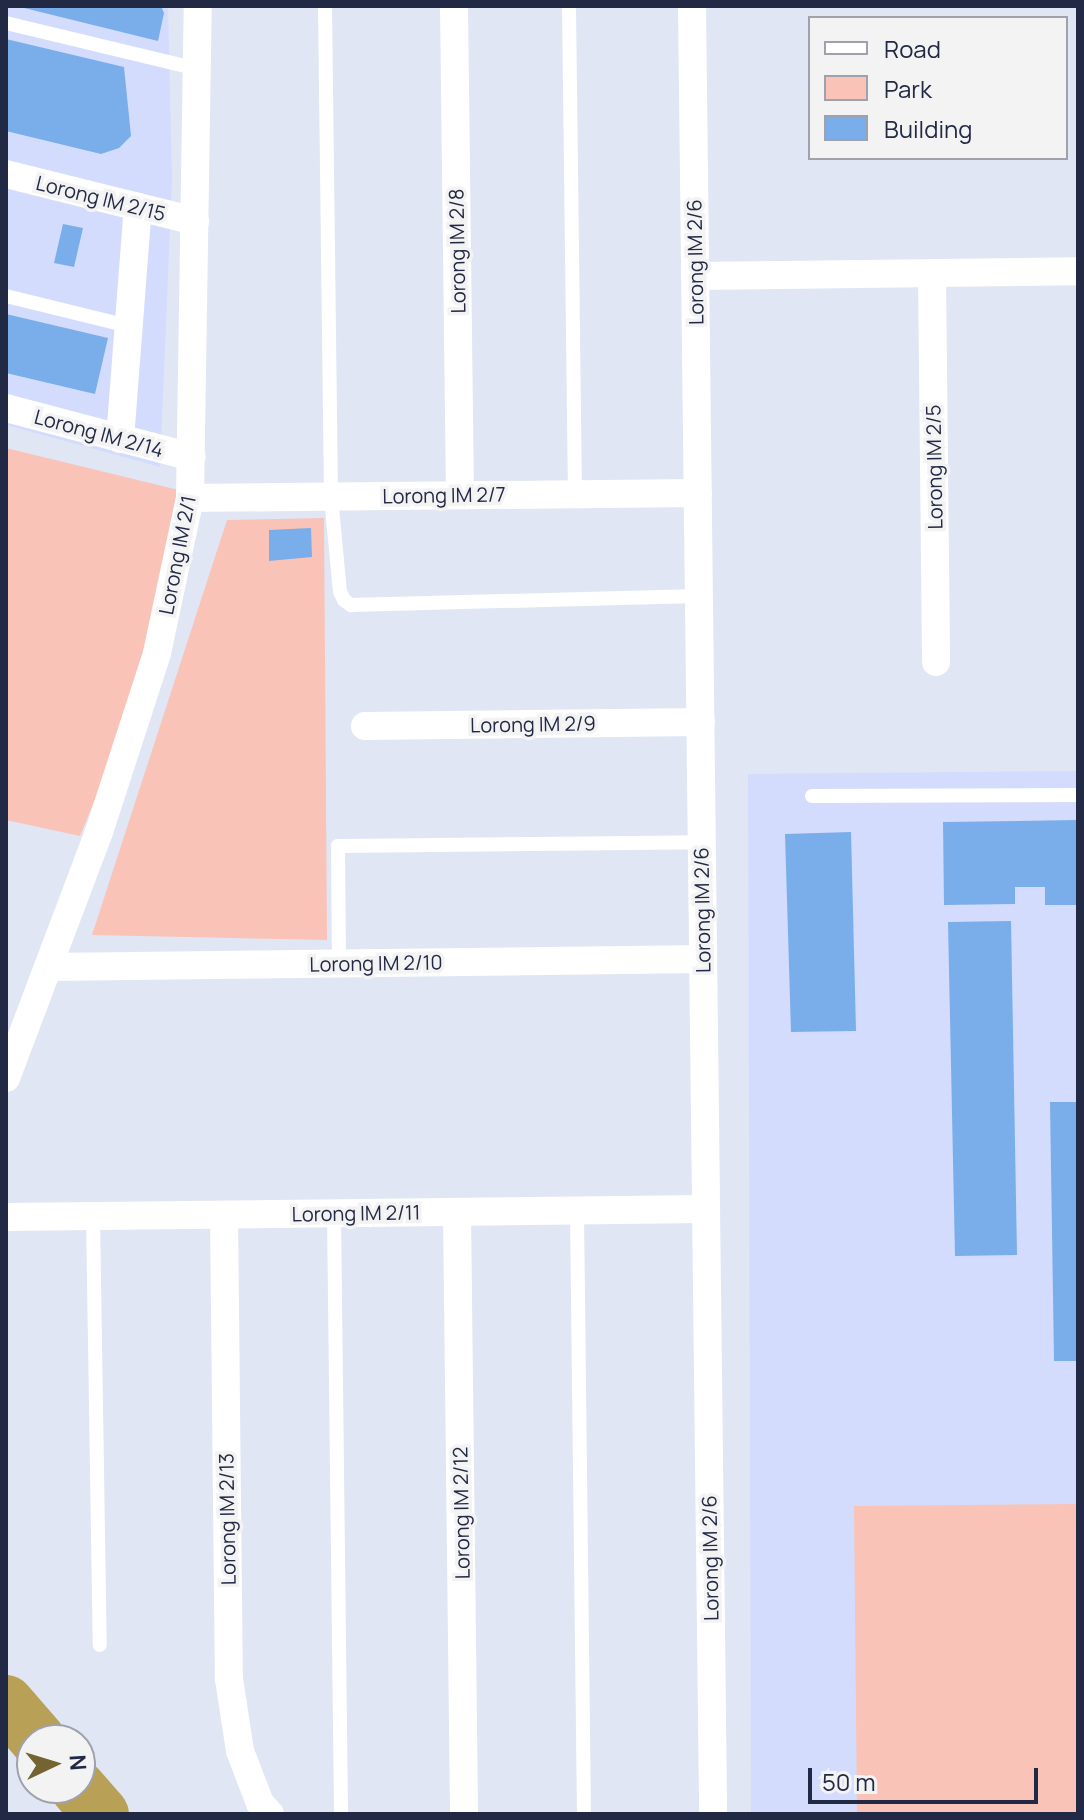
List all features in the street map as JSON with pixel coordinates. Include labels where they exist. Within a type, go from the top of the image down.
[{"type":"street","name":"Lorong IM 2/1","points":[[6,1078],[50,967],[157,653],[190,498],[198,6]]},
{"type":"street","name":"Lorong IM 2/8","points":[[454,6],[460,495]]},
{"type":"street","name":"Lorong IM 2/6","points":[[692,6],[713,1814]]},
{"type":"street","name":"Lorong IM 2/15","points":[[6,174],[195,221]]},
{"type":"street","points":[[120,439],[138,207]]},
{"type":"street","points":[[695,276],[1078,271]]},
{"type":"street","name":"Lorong IM 2/5","points":[[932,273],[936,662]]},
{"type":"street","name":"Lorong IM 2/14","points":[[6,408],[192,457]]},
{"type":"street","name":"Lorong IM 2/7","points":[[190,498],[698,493]]},
{"type":"street","name":"Lorong IM 2/9","points":[[365,726],[701,722]]},
{"type":"street","name":"Lorong IM 2/10","points":[[50,967],[703,959]]},
{"type":"street","name":"Lorong IM 2/11","points":[[6,1217],[706,1209]]},
{"type":"street","name":"Lorong IM 2/12","points":[[457,1212],[464,1814]]},
{"type":"street","name":"Lorong IM 2/13","points":[[224,1215],[229,1679],[240,1751],[260,1803],[270,1814]]},
{"type":"lane","points":[[325,6],[331,497],[340,592],[351,605],[699,596]]},
{"type":"lane","points":[[569,6],[575,494]]},
{"type":"lane","points":[[6,23],[197,69]]},
{"type":"lane","points":[[6,296],[128,326]]},
{"type":"lane","points":[[812,796],[1078,795]]},
{"type":"lane","points":[[339,963],[338,846],[702,842]]},
{"type":"lane","points":[[577,1210],[584,1814]]},
{"type":"lane","points":[[334,1213],[341,1814]]},
{"type":"lane","points":[[93,1216],[100,1645]]},
{"type":"shaded area","points":[[6,6],[168,6],[172,179],[160,467],[6,425]]},
{"type":"shaded area","points":[[1078,771],[1078,1814],[751,1814],[748,774]]},
{"type":"green space","points":[[6,448],[195,494],[155,653],[80,836],[6,820]]},
{"type":"green space","points":[[324,518],[327,940],[92,935],[227,520]]},
{"type":"green space","points":[[1078,1504],[1078,1814],[857,1814],[854,1506]]},
{"type":"building","points":[[16,6],[161,6],[164,13],[158,41]]},
{"type":"building","points":[[6,39],[124,67],[131,136],[119,148],[101,154],[6,131]]},
{"type":"building","points":[[63,224],[83,228],[74,267],[54,263]]},
{"type":"building","points":[[6,314],[108,338],[95,394],[6,373]]},
{"type":"building","points":[[311,528],[312,557],[269,561],[269,530]]},
{"type":"building","points":[[1078,820],[1078,905],[1045,905],[1045,887],[1015,887],[1015,904],[944,905],[943,822]]},
{"type":"building","points":[[851,832],[856,1031],[791,1032],[785,834]]},
{"type":"building","points":[[1011,921],[1017,1255],[955,1256],[948,922]]},
{"type":"building","points":[[1050,1102],[1078,1102],[1078,1361],[1054,1361]]},
{"type":"waterway","points":[[6,1703],[24,1724]]},
{"type":"waterway","points":[[92,1804],[101,1814]]}]
